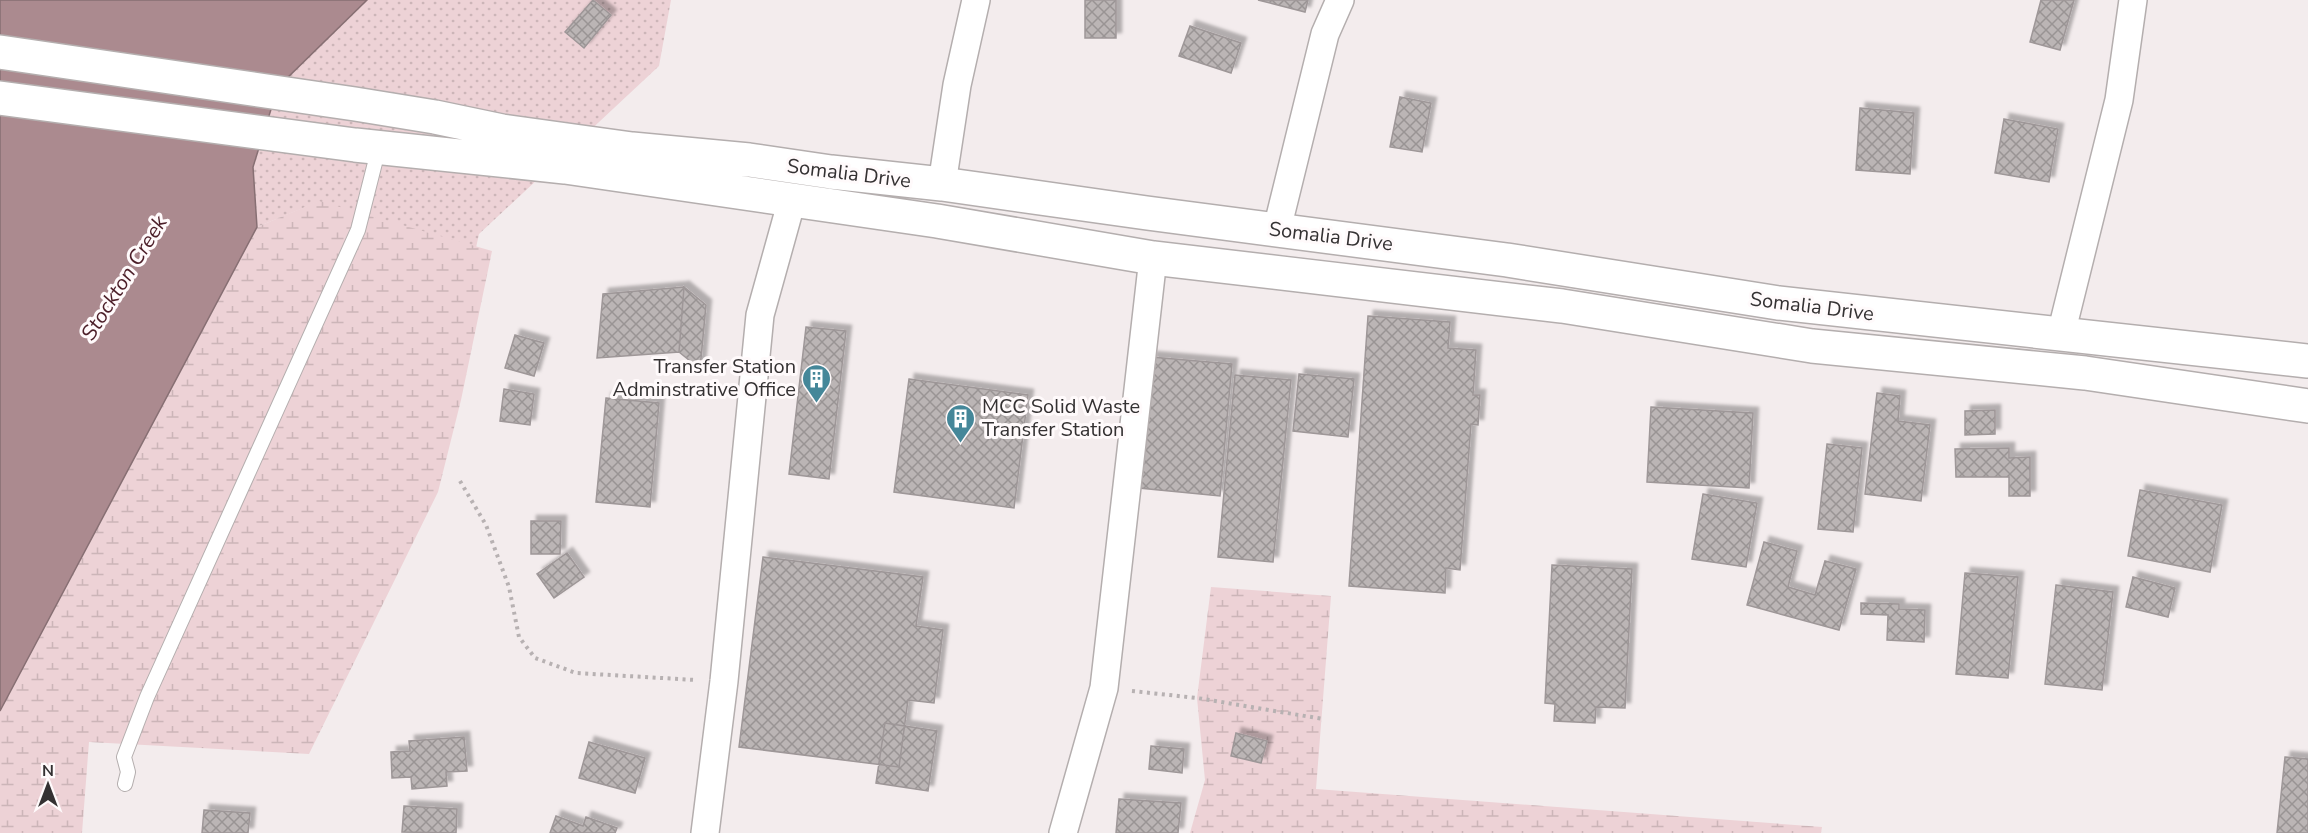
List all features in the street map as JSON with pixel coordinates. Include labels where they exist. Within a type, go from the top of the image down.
[{"type":"main road","name":"Somalia Drive","points":[[0,52],[355,104],[502,131],[632,149],[749,160],[942,184],[1278,229],[1507,260],[1778,303],[2308,361]]},
{"type":"main road","name":"Somalia Drive","points":[[0,98],[367,146],[565,167],[937,221],[1153,258],[1562,306],[1812,346],[2085,373],[2308,406]]},
{"type":"street","points":[[942,184],[957,85],[976,0]]},
{"type":"street","points":[[1278,229],[1325,34],[1340,0]]},
{"type":"street","points":[[2061,334],[2119,100],[2133,0]]},
{"type":"street","points":[[705,833],[724,681],[760,315],[792,200]]},
{"type":"street","points":[[1063,833],[1104,688],[1153,258]]},
{"type":"lane","points":[[125,784],[128,772],[124,757],[147,697],[358,230],[367,146]]},
{"type":"path","points":[[460,481],[486,525],[509,587],[519,637],[535,658],[576,673],[724,681]]},
{"type":"path","points":[[1104,688],[1197,698],[1323,719]]},
{"type":"green space","points":[[367,0],[671,0],[659,66],[479,234],[447,380],[318,202],[257,227],[253,167],[278,87]]},
{"type":"green space","points":[[319,201],[492,251],[461,400],[438,492],[309,754],[89,742],[82,833],[0,833],[0,711],[257,227]]},
{"type":"green space","points":[[1211,587],[1331,596],[1316,789],[1822,827],[1821,833],[1190,833],[1205,780],[1197,698]]},
{"type":"water","name":"Stockton Creek","points":[[0,0],[367,0],[278,87],[253,167],[257,227],[0,711]]},
{"type":"building","points":[[593,0],[611,15],[584,48],[565,32]]},
{"type":"building","points":[[1085,0],[1116,0],[1116,38],[1085,38]]},
{"type":"building","points":[[1258,0],[1308,0],[1305,12]]},
{"type":"building","points":[[2041,0],[2074,0],[2060,50],[2030,42]]},
{"type":"building","points":[[1190,26],[1241,43],[1231,73],[1179,56]]},
{"type":"building","points":[[1400,97],[1431,103],[1422,152],[1390,147]]},
{"type":"building","points":[[1860,108],[1914,113],[1910,174],[1856,170]]},
{"type":"building","points":[[2004,119],[2058,129],[2049,182],[1995,173]]},
{"type":"building","points":[[684,287],[706,305],[700,369],[679,352]]},
{"type":"building","points":[[684,287],[679,352],[597,358],[603,294]]},
{"type":"building","points":[[1368,316],[1450,322],[1448,348],[1476,350],[1473,395],[1480,395],[1478,425],[1471,424],[1460,570],[1446,568],[1445,593],[1349,586]]},
{"type":"building","name":"Transfer Station Adminstrative Office","points":[[806,327],[846,331],[829,479],[789,474]]},
{"type":"building","points":[[515,335],[544,343],[534,376],[505,368]]},
{"type":"building","points":[[1151,357],[1232,364],[1220,496],[1139,488]]},
{"type":"building","points":[[1299,374],[1354,379],[1348,437],[1293,431]]},
{"type":"building","points":[[1235,375],[1291,380],[1273,562],[1218,557]]},
{"type":"building","name":"MCC Solid Waste Transfer Station","points":[[909,379],[1028,395],[1014,508],[894,492]]},
{"type":"building","points":[[504,389],[534,394],[530,425],[500,421]]},
{"type":"building","points":[[1877,393],[1900,396],[1898,421],[1930,425],[1921,501],[1865,494]]},
{"type":"building","points":[[606,398],[659,403],[650,507],[596,502]]},
{"type":"building","points":[[1651,407],[1753,413],[1749,488],[1647,482]]},
{"type":"building","points":[[1995,410],[1995,434],[1965,435],[1965,411]]},
{"type":"building","points":[[1827,444],[1862,448],[1853,532],[1818,529]]},
{"type":"building","points":[[2009,448],[2009,458],[2030,457],[2030,496],[2009,496],[2009,477],[1956,477],[1955,449]]},
{"type":"building","points":[[2140,490],[2222,505],[2210,572],[2128,556]]},
{"type":"building","points":[[1703,494],[1757,503],[1746,567],[1692,559]]},
{"type":"building","points":[[531,521],[561,521],[560,554],[531,554]]},
{"type":"building","points":[[1764,542],[1797,551],[1788,587],[1815,595],[1825,561],[1856,569],[1839,630],[1747,605]]},
{"type":"building","points":[[567,553],[584,577],[554,598],[537,574]]},
{"type":"building","points":[[763,557],[923,577],[916,626],[943,630],[934,703],[908,700],[899,767],[739,747]]},
{"type":"building","points":[[1552,565],[1632,569],[1625,708],[1596,707],[1595,723],[1554,721],[1555,704],[1545,703]]},
{"type":"building","points":[[1965,573],[2018,577],[2008,678],[1956,674]]},
{"type":"building","points":[[2133,577],[2175,588],[2168,617],[2126,607]]},
{"type":"building","points":[[2056,585],[2113,592],[2102,690],[2045,684]]},
{"type":"building","points":[[1861,603],[1899,604],[1899,609],[1925,610],[1924,642],[1887,640],[1888,615],[1861,614]]},
{"type":"building","points":[[885,723],[937,731],[928,791],[876,783]]},
{"type":"building","points":[[1236,733],[1267,741],[1261,763],[1231,756]]},
{"type":"building","points":[[464,737],[467,771],[446,772],[447,786],[412,789],[411,777],[392,778],[391,752],[410,751],[409,741]]},
{"type":"building","points":[[589,742],[645,758],[635,793],[579,778]]},
{"type":"building","points":[[1151,746],[1184,749],[1182,773],[1149,769]]},
{"type":"building","points":[[2285,757],[2308,759],[2308,833],[2277,833]]},
{"type":"building","points":[[1119,799],[1181,803],[1178,833],[1116,833]]},
{"type":"building","points":[[404,806],[457,809],[456,833],[402,832]]},
{"type":"building","points":[[204,810],[250,813],[248,833],[202,833]]},
{"type":"building","points":[[556,816],[583,826],[586,817],[617,828],[615,833],[550,833]]},
{"type":"place","name":"Transfer Station Adminstrative Office","points":[[817,404]]},
{"type":"place","name":"MCC Solid Waste Transfer Station","points":[[961,444]]}]
